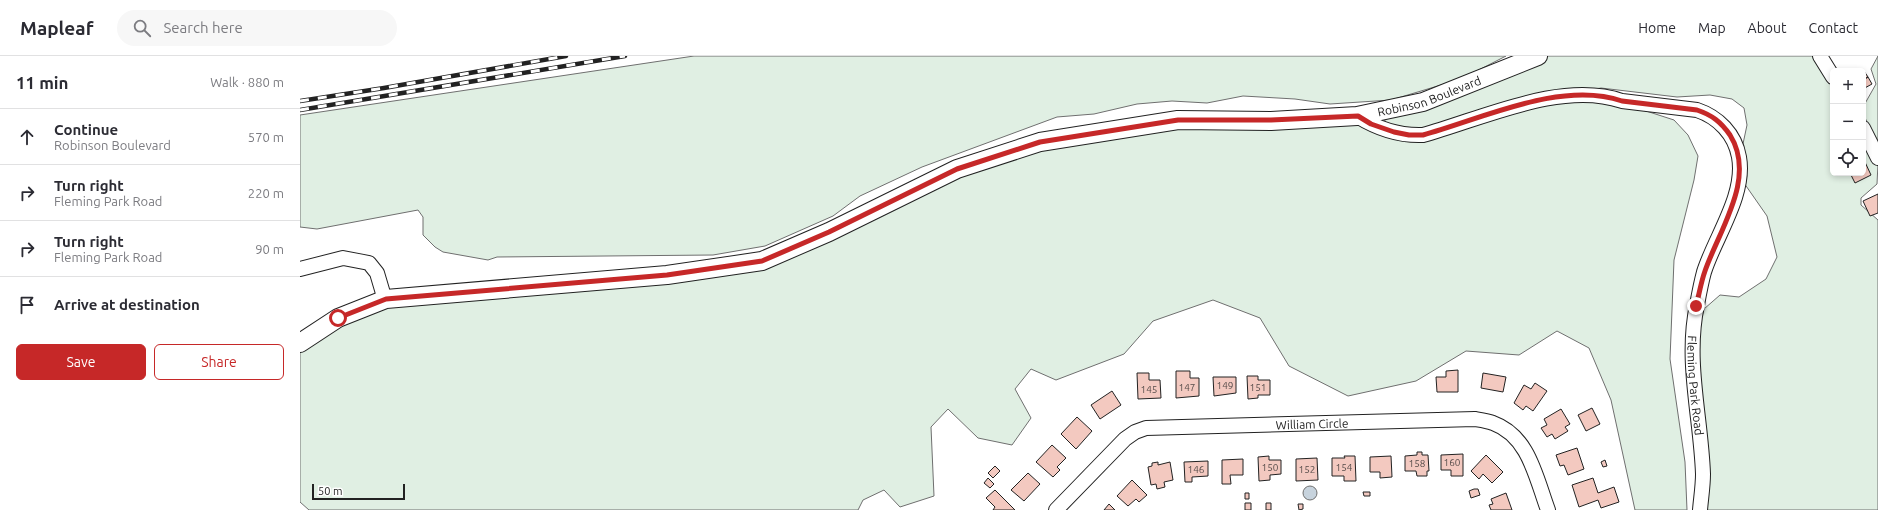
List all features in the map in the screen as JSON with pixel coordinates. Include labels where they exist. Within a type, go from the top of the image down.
[{"type":"main road","name":"Robinson Boulevard","points":[[300,343],[338,318],[385,300],[667,275],[762,261],[829,232],[957,169],[1040,142],[1178,120],[1271,120],[1358,116],[1423,102],[1538,56]]},
{"type":"street","points":[[1820,56],[1830,72]]},
{"type":"street","name":"Fleming Park Road","points":[[1358,116],[1371,124],[1394,132],[1409,135],[1423,135],[1523,103],[1591,95],[1610,97],[1622,101],[1697,110],[1709,114],[1719,121],[1726,129],[1735,143],[1739,158],[1740,174],[1737,191],[1704,272],[1696,306],[1692,339],[1692,376],[1703,474],[1700,510]]},
{"type":"street","points":[[1866,134],[1878,158]]},
{"type":"street","points":[[300,269],[343,258],[369,263],[377,273],[385,300]]},
{"type":"street","name":"William Circle","points":[[1056,510],[1125,439],[1135,432],[1146,428],[1475,419],[1493,422],[1509,431],[1522,444],[1530,461],[1548,510]]},
{"type":"green space","points":[[694,56],[1506,56],[1461,79],[1391,100],[1330,104],[1295,99],[1243,96],[1207,103],[1172,101],[1137,104],[1094,114],[1057,117],[922,167],[860,196],[833,216],[765,246],[713,255],[497,257],[488,260],[443,252],[435,247],[423,235],[423,217],[418,210],[317,229],[300,227],[300,115]]},
{"type":"green space","points":[[1542,56],[1813,56],[1822,63],[1830,76],[1830,176],[1866,176],[1866,139],[1878,163],[1877,184],[1861,198],[1861,205],[1878,220],[1878,510],[1702,510],[1695,338],[1704,309],[1720,295],[1739,297],[1766,279],[1777,257],[1767,216],[1744,183],[1740,158],[1747,125],[1744,108],[1732,99],[1710,95],[1677,97],[1601,88],[1524,102],[1423,134],[1386,124],[1384,118]]},
{"type":"green space","points":[[1878,56],[1878,143],[1866,120],[1866,102],[1876,84],[1871,69]]},
{"type":"green space","points":[[1609,99],[1674,120],[1688,135],[1698,156],[1694,180],[1674,260],[1670,359],[1685,462],[1687,510],[1635,510],[1611,400],[1589,348],[1557,331],[1519,355],[1466,351],[1416,381],[1348,396],[1289,366],[1260,318],[1213,300],[1153,321],[1124,354],[1056,380],[1031,369],[1015,389],[1031,418],[1012,445],[978,438],[948,409],[931,427],[934,496],[900,507],[884,490],[863,500],[858,510],[309,510],[300,502],[300,347],[388,303],[761,268],[959,172],[1041,145],[1178,124],[1358,118],[1409,136],[1524,104]]},
{"type":"shaded area","points":[[1310,486],[1315,488],[1317,493],[1315,498],[1310,500],[1305,498],[1303,493],[1305,488]]},
{"type":"building","points":[[1868,77],[1872,84],[1866,87],[1866,78]]},
{"type":"building","points":[[1866,164],[1871,175],[1855,183],[1852,176],[1866,176]]},
{"type":"building","points":[[1878,194],[1878,213],[1870,216],[1863,201]]},
{"type":"building","points":[[1458,370],[1458,392],[1437,392],[1436,377],[1446,377],[1446,371]]},
{"type":"building","points":[[1176,371],[1190,371],[1190,378],[1199,378],[1199,396],[1176,398]]},
{"type":"building","points":[[1137,373],[1149,373],[1149,380],[1160,380],[1161,398],[1138,399]]},
{"type":"building","points":[[1483,373],[1506,377],[1503,392],[1481,388]]},
{"type":"building","points":[[1247,376],[1258,376],[1258,380],[1270,380],[1270,395],[1258,395],[1258,398],[1248,399]]},
{"type":"building","points":[[1213,377],[1236,377],[1236,393],[1214,396]]},
{"type":"building","points":[[1535,383],[1547,391],[1533,411],[1526,406],[1523,410],[1514,403],[1524,385],[1531,389]]},
{"type":"building","points":[[1112,391],[1121,405],[1100,419],[1091,405]]},
{"type":"building","points":[[1592,408],[1600,424],[1586,431],[1578,415]]},
{"type":"building","points":[[1561,409],[1570,424],[1565,427],[1568,431],[1555,439],[1552,434],[1547,437],[1541,428],[1547,425],[1544,419]]},
{"type":"building","points":[[1077,417],[1092,431],[1076,449],[1061,434]]},
{"type":"building","points":[[1052,445],[1066,458],[1057,467],[1060,470],[1053,477],[1036,462]]},
{"type":"building","points":[[1577,448],[1584,469],[1568,475],[1564,465],[1560,466],[1556,455]]},
{"type":"building","points":[[1417,452],[1422,452],[1422,455],[1428,455],[1429,471],[1427,471],[1427,476],[1417,476],[1416,471],[1405,471],[1405,456],[1417,455]]},
{"type":"building","points":[[1463,454],[1463,476],[1451,476],[1451,470],[1441,470],[1441,455]]},
{"type":"building","points":[[1486,455],[1503,472],[1492,483],[1483,474],[1479,479],[1471,471]]},
{"type":"building","points":[[1269,456],[1269,460],[1281,460],[1281,474],[1270,475],[1270,480],[1259,481],[1258,457]]},
{"type":"building","points":[[1344,456],[1355,456],[1356,481],[1344,481],[1344,476],[1332,476],[1332,458],[1345,458]]},
{"type":"building","points":[[1391,456],[1392,477],[1380,478],[1380,472],[1370,472],[1370,457]]},
{"type":"building","points":[[1317,458],[1318,480],[1296,481],[1296,459]]},
{"type":"building","points":[[1243,459],[1243,475],[1230,475],[1231,484],[1222,484],[1222,460]]},
{"type":"building","points":[[1605,460],[1607,466],[1603,467],[1601,462]]},
{"type":"building","points":[[1208,461],[1208,476],[1192,477],[1192,482],[1185,482],[1184,462]]},
{"type":"building","points":[[1158,462],[1158,465],[1170,462],[1173,480],[1164,482],[1165,487],[1157,489],[1156,484],[1151,485],[1148,467],[1152,466],[1152,463]]},
{"type":"building","points":[[995,466],[1000,471],[993,478],[988,473]]},
{"type":"building","points":[[1028,473],[1040,484],[1024,501],[1011,490]]},
{"type":"building","points":[[988,478],[994,484],[990,488],[984,483]]},
{"type":"building","points":[[1593,478],[1598,493],[1614,487],[1619,502],[1601,508],[1598,500],[1579,507],[1572,485]]},
{"type":"building","points":[[1132,480],[1147,495],[1139,502],[1136,499],[1128,506],[1117,496]]},
{"type":"building","points":[[1478,489],[1480,495],[1471,498],[1469,491]]},
{"type":"building","points":[[995,490],[1015,510],[993,510],[995,507],[986,498]]},
{"type":"building","points":[[1363,492],[1370,492],[1370,496],[1364,496]]},
{"type":"building","points":[[1245,493],[1249,493],[1249,499],[1245,499]]},
{"type":"building","points":[[1506,493],[1512,510],[1491,510],[1489,505],[1493,504],[1491,499]]},
{"type":"building","points":[[1245,503],[1251,503],[1251,510],[1245,510]]},
{"type":"building","points":[[1266,503],[1271,503],[1271,510],[1266,510]]},
{"type":"building","points":[[1109,504],[1115,510],[1104,510]]},
{"type":"building","points":[[1298,504],[1303,504],[1303,509],[1299,510]]},
{"type":"railway","points":[[300,101],[566,56]]},
{"type":"railway","points":[[300,110],[625,56]]},
{"type":"route","points":[[338,318],[386,299],[667,275],[762,261],[829,232],[957,169],[1040,142],[1178,120],[1271,120],[1358,116],[1371,124],[1394,132],[1409,135],[1423,135],[1523,103],[1563,97],[1591,95],[1610,97],[1622,101],[1697,110],[1709,114],[1719,121],[1735,143],[1739,158],[1740,174],[1737,191],[1704,272],[1696,306]]}]
